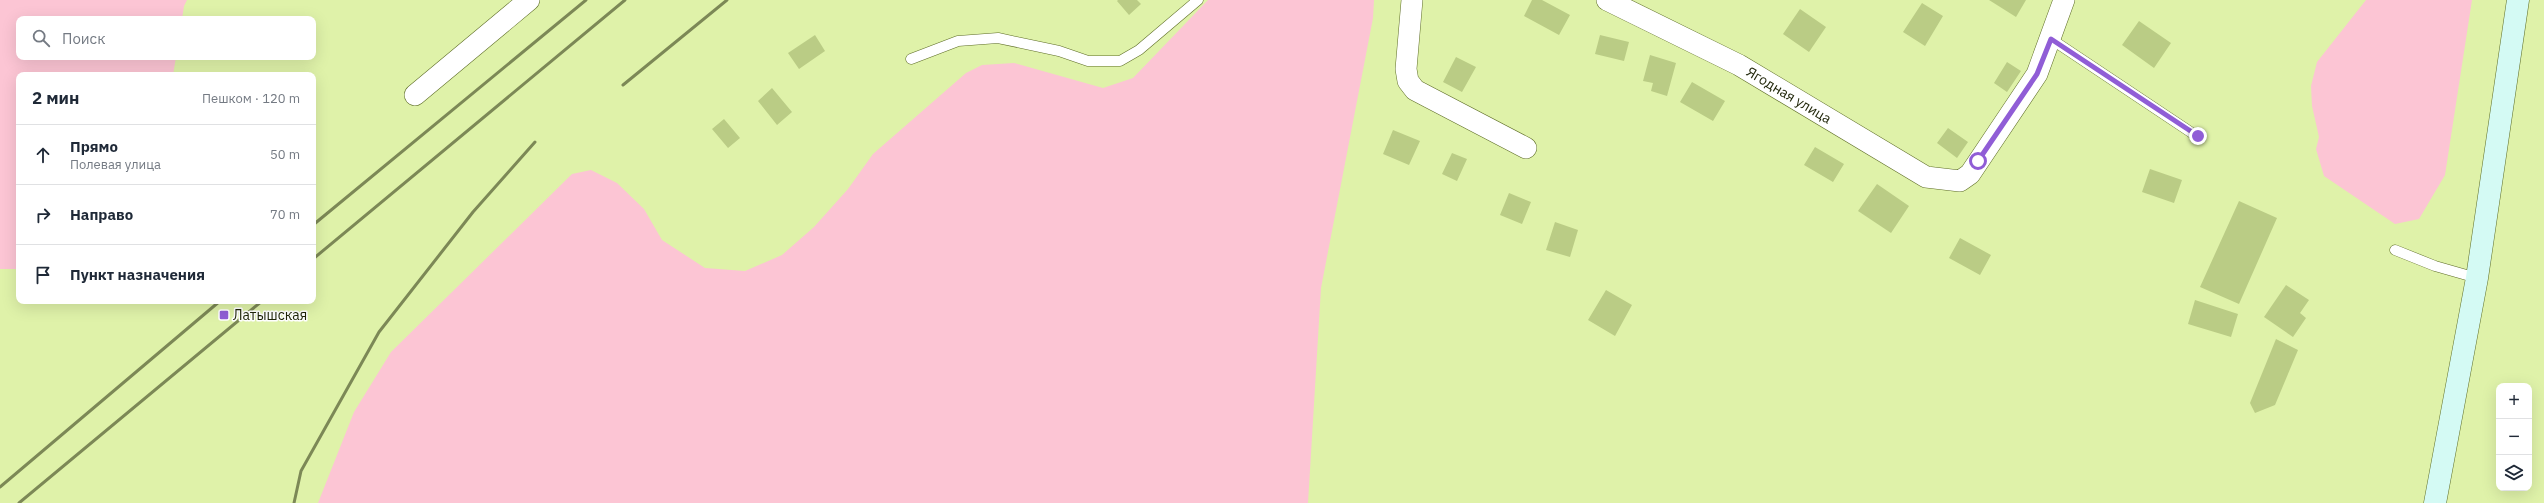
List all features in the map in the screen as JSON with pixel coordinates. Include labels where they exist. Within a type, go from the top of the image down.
[{"type":"main road","points":[[2435,503],[2477,278],[2518,0]]},
{"type":"street","points":[[415,95],[529,0]]},
{"type":"street","points":[[1412,0],[1406,69],[1408,81],[1415,90],[1526,148]]},
{"type":"street","name":"Ягодная улица","points":[[1607,0],[1738,65],[1926,177],[1960,181],[1970,174],[2037,74],[2051,39]]},
{"type":"street","points":[[2051,39],[2064,0]]},
{"type":"lane","points":[[912,59],[958,41],[998,38],[1059,51],[1088,61],[1120,61],[1139,50],[1198,0]]},
{"type":"lane","points":[[2051,39],[2198,136]]},
{"type":"lane","points":[[2395,250],[2435,266],[2477,278]]},
{"type":"shaded area","points":[[0,0],[187,0],[184,6],[182,16],[16,16],[16,60],[176,60],[174,72],[16,72],[16,269],[0,269]]},
{"type":"shaded area","points":[[1208,0],[1374,0],[1373,18],[1321,288],[1308,503],[318,503],[354,412],[391,352],[572,174],[591,170],[617,183],[644,209],[662,240],[705,268],[745,271],[782,255],[814,227],[848,189],[873,154],[966,73],[982,65],[1014,63],[1103,88],[1133,78]]},
{"type":"shaded area","points":[[2366,0],[2472,0],[2445,175],[2419,219],[2395,224],[2324,176],[2316,149],[2319,137],[2312,106],[2311,86],[2317,62]]},
{"type":"building","points":[[1137,0],[1141,4],[1129,15],[1117,1]]},
{"type":"building","points":[[1532,0],[1542,0],[1570,15],[1559,35],[1524,16]]},
{"type":"building","points":[[1989,0],[2026,0],[2016,17]]},
{"type":"building","points":[[1922,3],[1943,16],[1925,46],[1903,32]]},
{"type":"building","points":[[1800,9],[1826,27],[1809,52],[1783,34]]},
{"type":"building","points":[[2139,21],[2171,43],[2154,68],[2122,45]]},
{"type":"building","points":[[815,35],[825,51],[799,69],[788,53]]},
{"type":"building","points":[[1600,35],[1629,42],[1624,61],[1595,54]]},
{"type":"building","points":[[1650,55],[1676,63],[1667,96],[1651,91],[1653,83],[1643,81]]},
{"type":"building","points":[[1456,57],[1476,67],[1462,92],[1443,82]]},
{"type":"building","points":[[2007,62],[2021,71],[2007,92],[1994,83]]},
{"type":"building","points":[[1692,82],[1725,101],[1713,121],[1680,102]]},
{"type":"building","points":[[772,88],[792,112],[777,125],[758,101]]},
{"type":"building","points":[[724,119],[740,138],[728,148],[712,129]]},
{"type":"building","points":[[1948,128],[1968,142],[1957,158],[1937,143]]},
{"type":"building","points":[[1393,130],[1420,141],[1409,165],[1383,154]]},
{"type":"building","points":[[1815,147],[1844,164],[1833,182],[1804,165]]},
{"type":"building","points":[[1452,153],[1467,159],[1457,181],[1442,174]]},
{"type":"building","points":[[2150,169],[2182,180],[2174,203],[2142,192]]},
{"type":"building","points":[[1877,184],[1909,206],[1891,233],[1858,211]]},
{"type":"building","points":[[1509,193],[1531,202],[1522,224],[1500,215]]},
{"type":"building","points":[[2239,201],[2277,218],[2239,304],[2200,287]]},
{"type":"building","points":[[1555,222],[1578,230],[1570,257],[1546,250]]},
{"type":"building","points":[[1960,238],[1991,255],[1980,275],[1949,258]]},
{"type":"building","points":[[2286,285],[2309,300],[2300,313],[2306,318],[2293,337],[2264,317]]},
{"type":"building","points":[[1606,290],[1632,305],[1615,336],[1588,320]]},
{"type":"building","points":[[2195,300],[2238,314],[2231,337],[2188,324]]},
{"type":"building","points":[[2276,339],[2298,350],[2275,405],[2255,413],[2250,403]]},
{"type":"railway","points":[[316,223],[586,0]]},
{"type":"railway","points":[[316,257],[625,0]]},
{"type":"railway","points":[[623,85],[727,0]]},
{"type":"railway","points":[[294,503],[301,471],[379,332],[473,212],[535,142]]},
{"type":"railway","points":[[0,487],[216,304]]},
{"type":"railway","points":[[19,503],[258,304]]},
{"type":"place","name":"Латышская","points":[[224,315]]},
{"type":"route","points":[[1978,161],[2037,74],[2051,39],[2198,136]]}]
